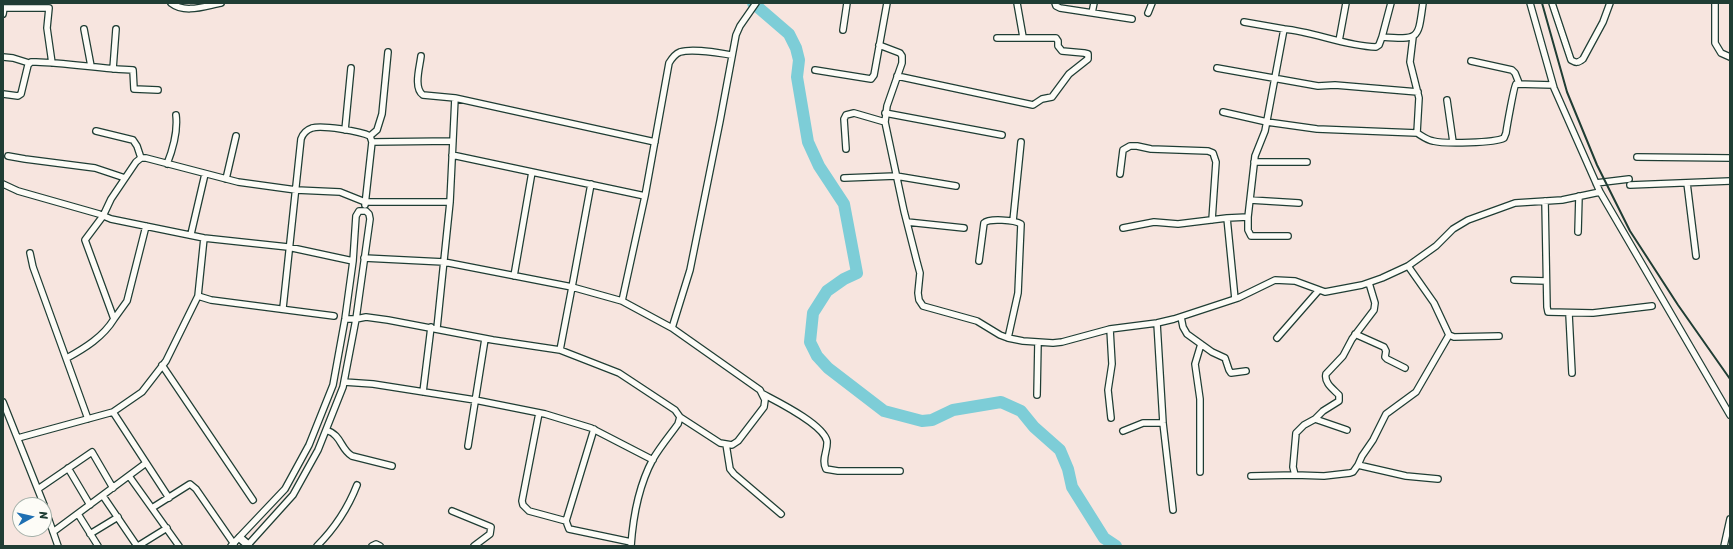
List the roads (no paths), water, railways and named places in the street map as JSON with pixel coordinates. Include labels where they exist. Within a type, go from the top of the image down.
[{"type":"street","points":[[171,3],[175,6],[185,8],[196,8],[221,3]]},
{"type":"street","points":[[672,328],[690,270],[736,35],[740,26],[756,3]]},
{"type":"street","points":[[843,30],[847,3]]},
{"type":"street","points":[[815,70],[871,79],[874,75],[888,3]]},
{"type":"street","points":[[1017,3],[1023,37]]},
{"type":"street","points":[[1055,3],[1056,6],[1060,8],[1132,19]]},
{"type":"street","points":[[1092,13],[1094,3]]},
{"type":"street","points":[[1148,13],[1152,3]]},
{"type":"street","points":[[1339,41],[1346,3]]},
{"type":"street","points":[[1244,22],[1305,31],[1339,41],[1376,47],[1379,45],[1382,37],[1391,3]]},
{"type":"street","points":[[1382,37],[1407,39],[1418,33],[1424,3]]},
{"type":"street","points":[[1530,3],[1553,85],[1600,192],[1730,415]]},
{"type":"street","points":[[1552,3],[1572,60],[1575,62],[1580,62],[1603,22],[1610,3]]},
{"type":"street","points":[[1715,3],[1715,43],[1721,53],[1730,57]]},
{"type":"street","points":[[4,10],[49,8],[47,28],[52,63]]},
{"type":"street","points":[[84,29],[91,66]]},
{"type":"street","points":[[113,69],[116,29]]},
{"type":"street","points":[[1284,29],[1266,131],[1257,150],[1254,162],[1248,230],[1251,236],[1288,236]]},
{"type":"street","points":[[1413,37],[1410,62],[1418,92],[1417,133]]},
{"type":"street","points":[[897,76],[1033,105],[1042,98],[1052,97],[1069,74],[1088,59],[1088,54],[1062,51],[1058,46],[1058,41],[1056,38],[997,38]]},
{"type":"street","points":[[879,45],[902,56],[902,63],[886,113],[885,122],[896,176],[918,262],[920,274],[918,293],[919,300],[923,306],[977,321],[1000,336],[1008,338],[1038,342],[1062,342],[1110,329],[1157,324],[1235,299],[1275,280],[1295,281],[1319,290],[1334,292],[1369,283],[1408,266],[1436,246],[1453,229],[1464,222],[1515,203],[1545,201],[1600,192]]},
{"type":"street","points":[[622,301],[645,196],[669,63],[673,56],[679,52],[688,50],[732,55]]},
{"type":"street","points":[[364,211],[371,139],[377,130],[381,119],[388,52]]},
{"type":"street","points":[[421,56],[418,86],[421,93],[455,98],[655,142]]},
{"type":"street","points":[[3,57],[13,58],[29,63],[52,63],[134,70],[133,87],[135,90],[158,90]]},
{"type":"street","points":[[1471,61],[1512,70],[1519,83]]},
{"type":"street","points":[[3,94],[18,96],[21,94],[29,63]]},
{"type":"street","points":[[345,130],[351,68]]},
{"type":"street","points":[[1217,68],[1275,80],[1318,86],[1335,85],[1418,92]]},
{"type":"street","points":[[1223,112],[1268,122],[1317,128],[1417,133],[1432,141],[1494,142],[1504,138],[1512,102],[1513,86],[1519,83],[1553,85]]},
{"type":"street","points":[[423,392],[444,262],[450,202],[455,98]]},
{"type":"street","points":[[1447,100],[1453,142]]},
{"type":"street","points":[[846,149],[844,119],[846,115],[854,113],[885,122]]},
{"type":"street","points":[[886,113],[1002,136]]},
{"type":"street","points":[[167,164],[174,147],[177,125],[176,115]]},
{"type":"street","points":[[283,308],[288,247],[304,133],[311,128],[318,127],[358,132],[371,139],[453,141]]},
{"type":"street","points":[[96,131],[133,140],[142,158]]},
{"type":"street","points":[[226,179],[236,136]]},
{"type":"street","points":[[1013,221],[1021,142]]},
{"type":"street","points":[[1120,174],[1123,150],[1130,146],[1151,149],[1208,151],[1213,153],[1216,162],[1212,220]]},
{"type":"street","points":[[452,154],[645,196]]},
{"type":"street","points":[[8,156],[25,160],[95,168],[125,178]]},
{"type":"street","points":[[1637,157],[1730,158]]},
{"type":"street","points":[[114,319],[85,240],[103,216],[136,162],[142,158],[226,179],[296,190],[340,192],[365,202],[450,202]]},
{"type":"street","points":[[1254,162],[1307,162]]},
{"type":"street","points":[[514,276],[532,172]]},
{"type":"street","points":[[191,234],[205,174]]},
{"type":"street","points":[[844,178],[896,176],[956,186]]},
{"type":"street","points":[[1596,183],[1629,179]]},
{"type":"street","points":[[1630,185],[1730,181]]},
{"type":"street","points":[[1687,183],[1696,256]]},
{"type":"street","points":[[3,184],[18,191],[111,219],[191,234],[204,238],[288,247],[353,261]]},
{"type":"street","points":[[560,350],[591,184]]},
{"type":"street","points":[[1578,196],[1578,232]]},
{"type":"street","points":[[1250,200],[1299,203]]},
{"type":"street","points":[[1545,201],[1548,312],[1569,314],[1605,312],[1652,306]]},
{"type":"street","points":[[152,508],[190,484],[196,488],[232,545],[285,489],[309,445],[333,384],[345,319],[353,261],[356,216],[359,212],[364,211],[369,214],[370,219],[356,319],[344,382],[326,430],[318,450],[293,495],[247,546],[240,538]]},
{"type":"street","points":[[1123,228],[1154,222],[1172,225],[1227,218],[1248,217]]},
{"type":"street","points":[[1227,218],[1235,299]]},
{"type":"street","points":[[980,261],[984,223],[990,220],[1019,222],[1022,227],[1018,261],[1017,301],[1008,338]]},
{"type":"street","points":[[907,222],[964,228]]},
{"type":"street","points":[[67,358],[90,345],[110,326],[127,301],[146,226]]},
{"type":"street","points":[[18,438],[113,412],[142,392],[162,365],[198,296],[204,238]]},
{"type":"street","points":[[30,253],[33,267],[88,419]]},
{"type":"street","points":[[364,258],[444,262],[572,287],[622,301],[672,328],[763,394],[820,429],[827,442],[824,460],[826,469],[838,471],[900,471]]},
{"type":"street","points":[[1408,266],[1434,303],[1449,335]]},
{"type":"street","points":[[1514,280],[1546,280]]},
{"type":"street","points":[[1294,475],[1293,467],[1296,433],[1323,411],[1339,401],[1339,395],[1327,382],[1325,377],[1343,356],[1355,334],[1375,306],[1369,283]]},
{"type":"street","points":[[1277,338],[1319,290]]},
{"type":"street","points":[[198,296],[211,300],[283,308],[334,316]]},
{"type":"street","points":[[1569,314],[1572,373]]},
{"type":"street","points":[[345,319],[366,317],[434,328],[485,339],[560,350],[619,373],[675,410],[680,417],[720,443],[732,445],[738,441],[764,407],[765,400],[763,394]]},
{"type":"street","points":[[1181,317],[1184,331],[1201,344],[1225,358],[1231,373],[1246,371]]},
{"type":"street","points":[[1157,324],[1163,423],[1173,510]]},
{"type":"street","points":[[1110,329],[1112,364],[1108,390],[1111,418]]},
{"type":"street","points":[[1355,334],[1384,347],[1386,351],[1385,357],[1405,368]]},
{"type":"street","points":[[1449,335],[1499,336]]},
{"type":"street","points":[[1251,476],[1324,476],[1353,472],[1373,440],[1386,414],[1416,392],[1449,335]]},
{"type":"street","points":[[468,446],[485,339]]},
{"type":"street","points":[[1037,395],[1038,342]]},
{"type":"street","points":[[1200,472],[1200,400],[1195,364],[1201,344]]},
{"type":"street","points":[[162,365],[253,500]]},
{"type":"street","points":[[344,382],[373,384],[475,400],[539,413],[594,429],[653,460]]},
{"type":"street","points":[[3,402],[41,497]]},
{"type":"street","points":[[113,412],[168,498]]},
{"type":"street","points":[[539,413],[522,501],[523,506],[529,511],[566,521]]},
{"type":"street","points":[[594,429],[566,521],[569,529],[631,544],[634,518],[639,495],[653,460],[678,424],[680,417]]},
{"type":"street","points":[[1315,419],[1347,430]]},
{"type":"street","points":[[1123,431],[1143,423],[1163,423]]},
{"type":"street","points":[[326,430],[333,432],[348,454],[392,466]]},
{"type":"street","points":[[726,444],[730,469],[781,514]]},
{"type":"street","points":[[38,489],[92,452],[113,488]]},
{"type":"street","points":[[53,532],[146,464]]},
{"type":"street","points":[[1358,465],[1401,475],[1438,479]]},
{"type":"street","points":[[68,468],[90,505]]},
{"type":"street","points":[[129,476],[179,546]]},
{"type":"street","points":[[317,546],[338,522],[349,504],[357,485]]},
{"type":"street","points":[[103,496],[137,546],[167,528]]},
{"type":"street","points":[[452,511],[491,527],[490,534],[474,546]]},
{"type":"street","points":[[78,514],[98,546]]},
{"type":"street","points":[[90,534],[118,517]]},
{"type":"street","points":[[1726,543],[1730,519]]},
{"type":"street","points":[[52,529],[58,546]]},
{"type":"street","points":[[372,546],[376,544],[380,546]]},
{"type":"waterway","points":[[753,3],[789,34],[796,48],[799,60],[797,77],[808,142],[819,166],[844,204],[857,273],[844,279],[827,291],[813,313],[810,342],[817,356],[828,368],[884,411],[922,421],[932,420],[953,410],[1001,402],[1021,411],[1034,427],[1060,450],[1068,469],[1072,487],[1104,538],[1116,546]]},
{"type":"railway","points":[[1542,3],[1567,92],[1597,165],[1630,231],[1678,305],[1730,379]]}]
